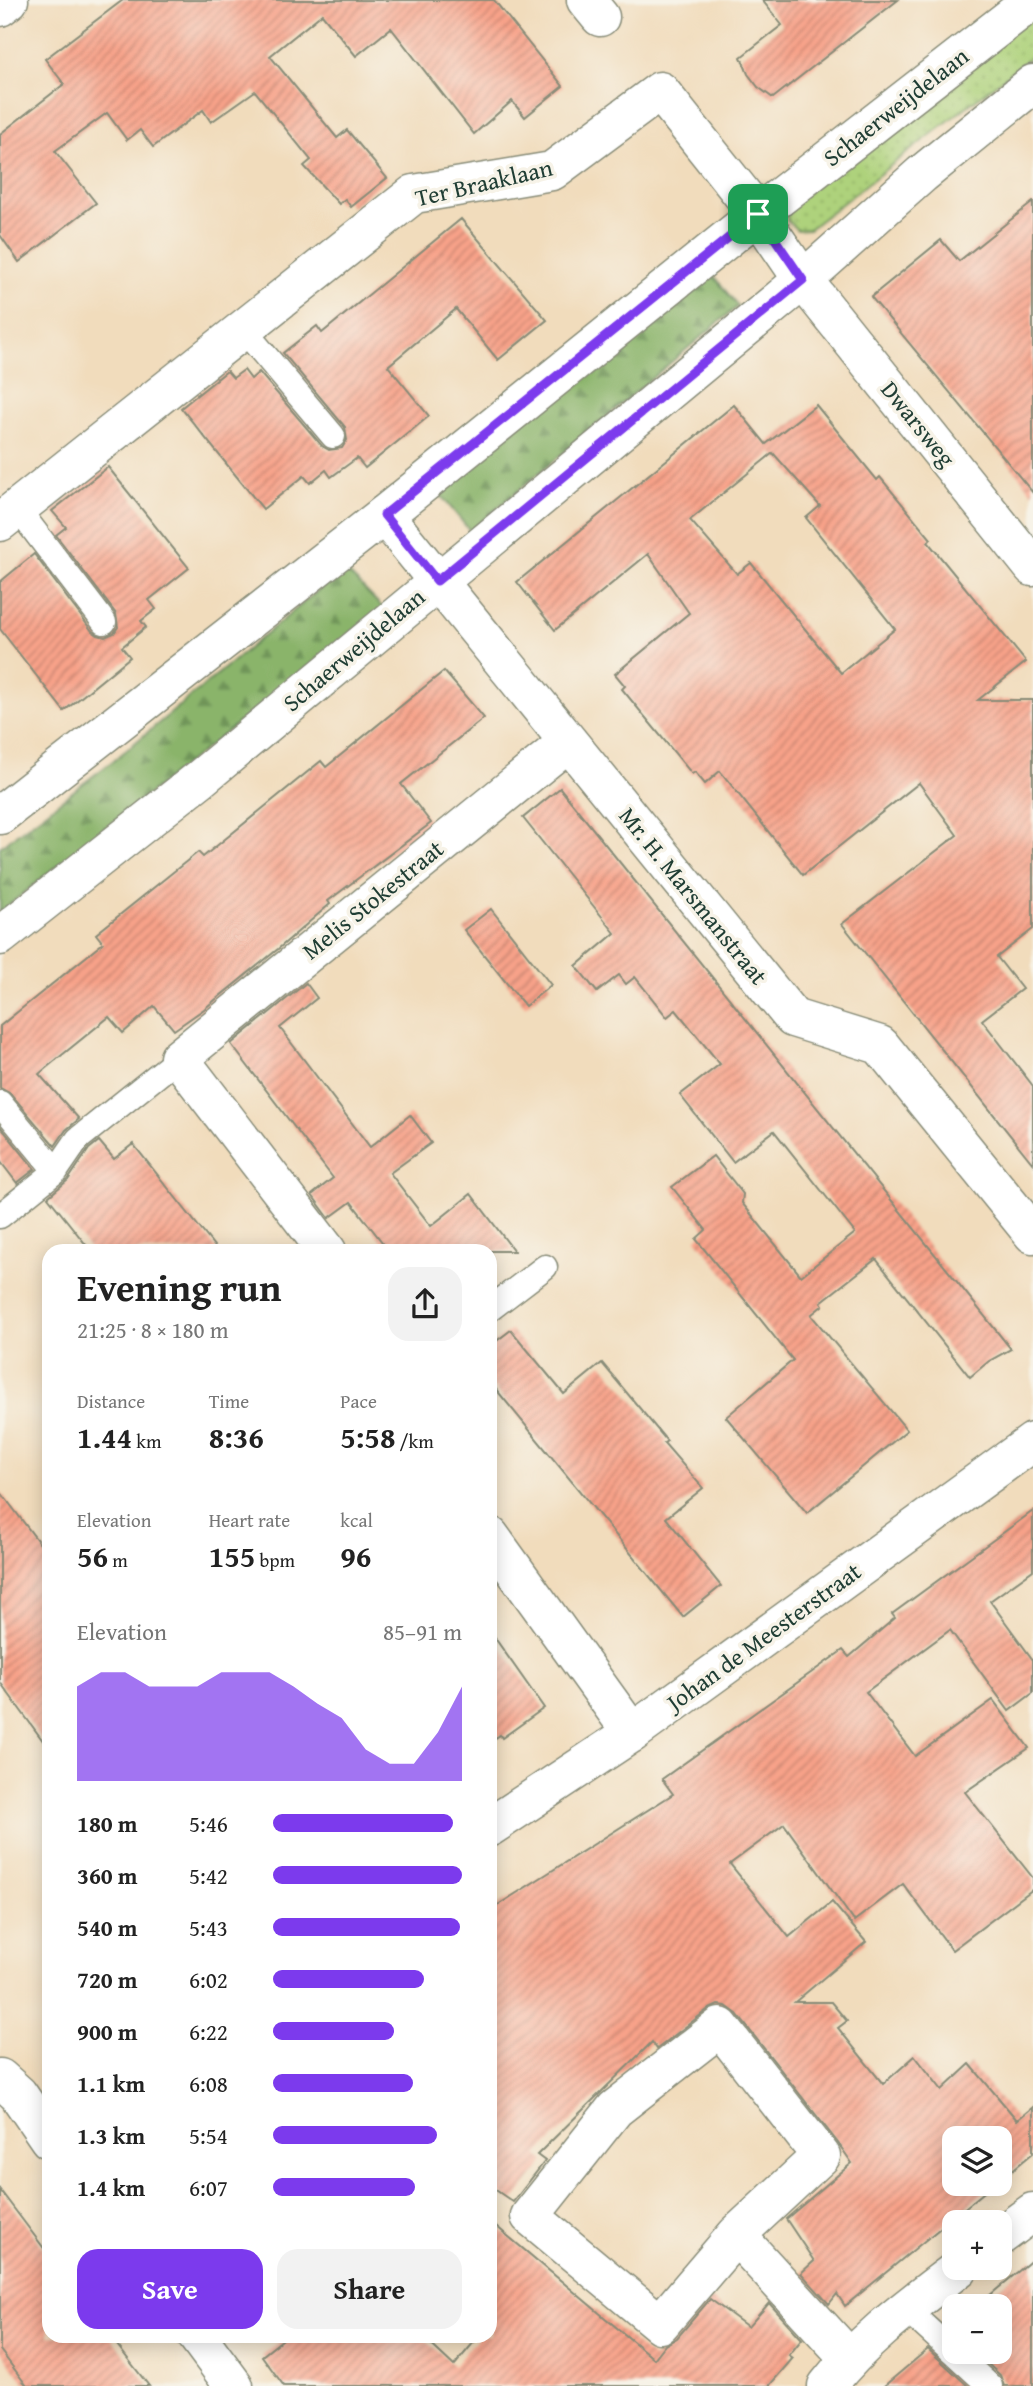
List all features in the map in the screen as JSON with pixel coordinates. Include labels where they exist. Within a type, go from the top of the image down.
[{"type":"street","points":[[0,7],[9,0]]},
{"type":"street","name":"Schaerweijdelaan","points":[[0,815],[384,515],[758,214],[1033,1]]},
{"type":"street","name":"Schaerweijdelaan","points":[[0,936],[201,778],[803,280],[922,174],[1033,84]]},
{"type":"street","name":"Ter Braaklaan","points":[[8,515],[414,194],[552,171],[660,91],[758,214]]},
{"type":"street","points":[[758,214],[803,280]]},
{"type":"street","name":"Dwarsweg","points":[[803,280],[1033,568]]},
{"type":"street","name":"Mr. H. Marsmanstraat","points":[[384,515],[793,1018],[880,1045],[1033,1234]]},
{"type":"street","name":"Melis Stokestraat","points":[[179,1058],[567,743]]},
{"type":"street","points":[[179,1058],[322,1244]]},
{"type":"street","name":"Johan de Meesterstraat","points":[[497,1822],[632,1733],[1033,1442]]},
{"type":"street","points":[[497,1546],[632,1733]]},
{"type":"street","points":[[720,2027],[821,2156],[736,2235],[660,2324],[530,2216],[615,2109],[720,2027]]},
{"type":"street","points":[[0,2078],[18,2094],[42,2123]]},
{"type":"street","points":[[1012,2227],[1033,2212]]},
{"type":"street","points":[[736,2235],[838,2372],[906,2309],[943,2280]]},
{"type":"street","points":[[202,2343],[234,2386]]},
{"type":"lane","points":[[243,329],[333,436]]},
{"type":"lane","name":"Ter Braaklaan","points":[[8,515],[104,622]]},
{"type":"lane","name":"Melis Stokestraat","points":[[0,1216],[55,1171],[78,1139],[179,1058]]},
{"type":"lane","points":[[0,1103],[55,1171]]},
{"type":"lane","points":[[497,1304],[545,1267]]},
{"type":"lane","points":[[906,2309],[990,2386]]},
{"type":"green space","points":[[1033,12],[1033,55],[809,229],[797,230],[787,220],[787,205]]},
{"type":"green space","points":[[707,268],[738,306],[470,531],[438,492]]},
{"type":"green space","points":[[344,569],[383,608],[0,912],[0,847],[118,757]]},
{"type":"building","points":[[123,0],[494,0],[563,86],[525,117],[512,101],[474,134],[391,28],[356,56],[322,14],[270,56],[337,138],[347,130],[387,178],[351,207],[345,199],[339,204],[304,166],[311,160],[255,91],[211,122],[203,110],[153,147],[140,130],[127,140],[107,113],[55,151],[96,203],[19,262],[0,235],[0,134],[64,84],[45,59]]},
{"type":"building","points":[[762,0],[898,0],[773,98],[758,87],[748,74],[741,57],[782,25]]},
{"type":"building","points":[[1033,202],[1033,493],[871,297],[941,240],[959,261]]},
{"type":"building","points":[[461,219],[547,320],[498,360],[456,309],[388,366],[429,416],[365,468],[357,458],[331,477],[326,470],[310,483],[304,476],[263,509],[181,408],[227,371],[233,378],[244,370],[251,379],[259,372],[322,446],[329,450],[342,448],[347,440],[345,427],[283,353],[317,326],[322,333]]},
{"type":"building","points":[[734,405],[766,444],[816,405],[877,480],[880,477],[931,539],[928,542],[1026,662],[978,700],[1033,700],[1033,929],[997,957],[1022,989],[982,1020],[1033,1086],[1033,1164],[842,924],[957,835],[919,783],[803,875],[720,771],[705,784],[695,772],[692,774],[622,689],[625,686],[615,674],[689,613],[648,554],[555,630],[517,582]],"holes":[[[773,453],[820,506],[806,518],[895,629],[841,673],[751,563],[737,574],[690,520]]]},
{"type":"building","points":[[108,467],[189,568],[149,600],[156,609],[141,621],[146,627],[122,647],[130,657],[64,711],[0,629],[0,582],[34,554],[92,631],[105,637],[114,633],[118,627],[116,614],[56,535],[66,527],[52,511]]},
{"type":"building","points":[[444,671],[484,718],[401,784],[431,823],[328,901],[330,904],[278,949],[174,1030],[154,1006],[123,1033],[109,1017],[39,1074],[79,1119],[66,1130],[55,1146],[11,1094],[0,1088],[0,1026],[103,943],[96,934],[198,852],[203,857],[321,761],[326,767]]},
{"type":"building","points":[[560,788],[1011,1349],[989,1361],[970,1377],[876,1259],[821,1302],[823,1305],[811,1315],[907,1430],[807,1513],[726,1417],[793,1360],[696,1239],[706,1230],[672,1187],[713,1156],[743,1194],[742,1203],[801,1276],[855,1233],[774,1131],[733,1162],[680,1095],[720,1064],[676,1010],[667,1017],[635,977],[626,984],[619,975],[597,992],[576,966],[615,933],[523,818]]},
{"type":"building","points":[[491,909],[551,985],[525,1006],[464,930]]},
{"type":"building","points":[[306,983],[317,998],[280,1028],[370,1147],[410,1115],[431,1143],[390,1173],[431,1226],[471,1194],[514,1251],[497,1251],[497,1244],[384,1244],[351,1202],[329,1218],[312,1195],[333,1178],[231,1044]]},
{"type":"building","points":[[0,1126],[35,1169],[17,1183],[0,1161]]},
{"type":"building","points":[[99,1141],[114,1159],[133,1144],[212,1244],[85,1244],[48,1197],[68,1180],[89,1149]]},
{"type":"building","points":[[511,1330],[564,1394],[602,1363],[703,1488],[666,1518],[721,1586],[683,1617],[497,1391],[497,1341]]},
{"type":"building","points":[[0,1491],[42,1547],[42,1739],[0,1682]]},
{"type":"building","points":[[1033,1511],[1033,1570],[990,1601],[1033,1660],[1033,1693],[1009,1711],[950,1630],[866,1692],[915,1756],[993,1700],[1029,1748],[965,1792],[1033,1878],[1033,1889],[952,1950],[903,1884],[854,1921],[784,1824],[730,1864],[789,1937],[832,1902],[866,1942],[795,2002],[831,2002],[847,2021],[838,2028],[883,2084],[915,2056],[942,2090],[970,2064],[1017,2120],[1033,2107],[1033,2153],[1012,2170],[1012,2126],[942,2126],[942,2196],[979,2196],[962,2210],[942,2210],[942,2227],[845,2306],[837,2294],[829,2304],[801,2273],[814,2261],[786,2219],[852,2163],[737,2014],[726,2006],[718,2005],[707,2010],[657,2049],[652,2042],[537,2155],[545,2161],[513,2202],[497,2191],[497,1906],[673,1794],[662,1779],[843,1650],[849,1657],[895,1618],[892,1614]]},
{"type":"building","points":[[497,1641],[544,1708],[502,1738],[500,1735],[497,1737]]},
{"type":"building","points":[[0,2190],[42,2246],[42,2343],[115,2343],[149,2386],[27,2386],[0,2350]]},
{"type":"building","points":[[497,2227],[654,2359],[665,2345],[677,2338],[710,2299],[748,2327],[769,2303],[802,2339],[789,2355],[793,2358],[769,2386],[284,2386],[262,2356],[278,2343],[429,2343],[454,2366],[473,2343],[497,2343]]},
{"type":"building","points":[[1033,2259],[1033,2386],[1004,2386],[1000,2375],[988,2364],[1012,2364],[1012,2294],[991,2294],[1008,2280],[1012,2280],[1012,2277]]},
{"type":"building","points":[[928,2349],[968,2386],[884,2386]]},
{"type":"route","points":[[758,214],[803,280],[437,581],[384,515],[758,214]]}]
